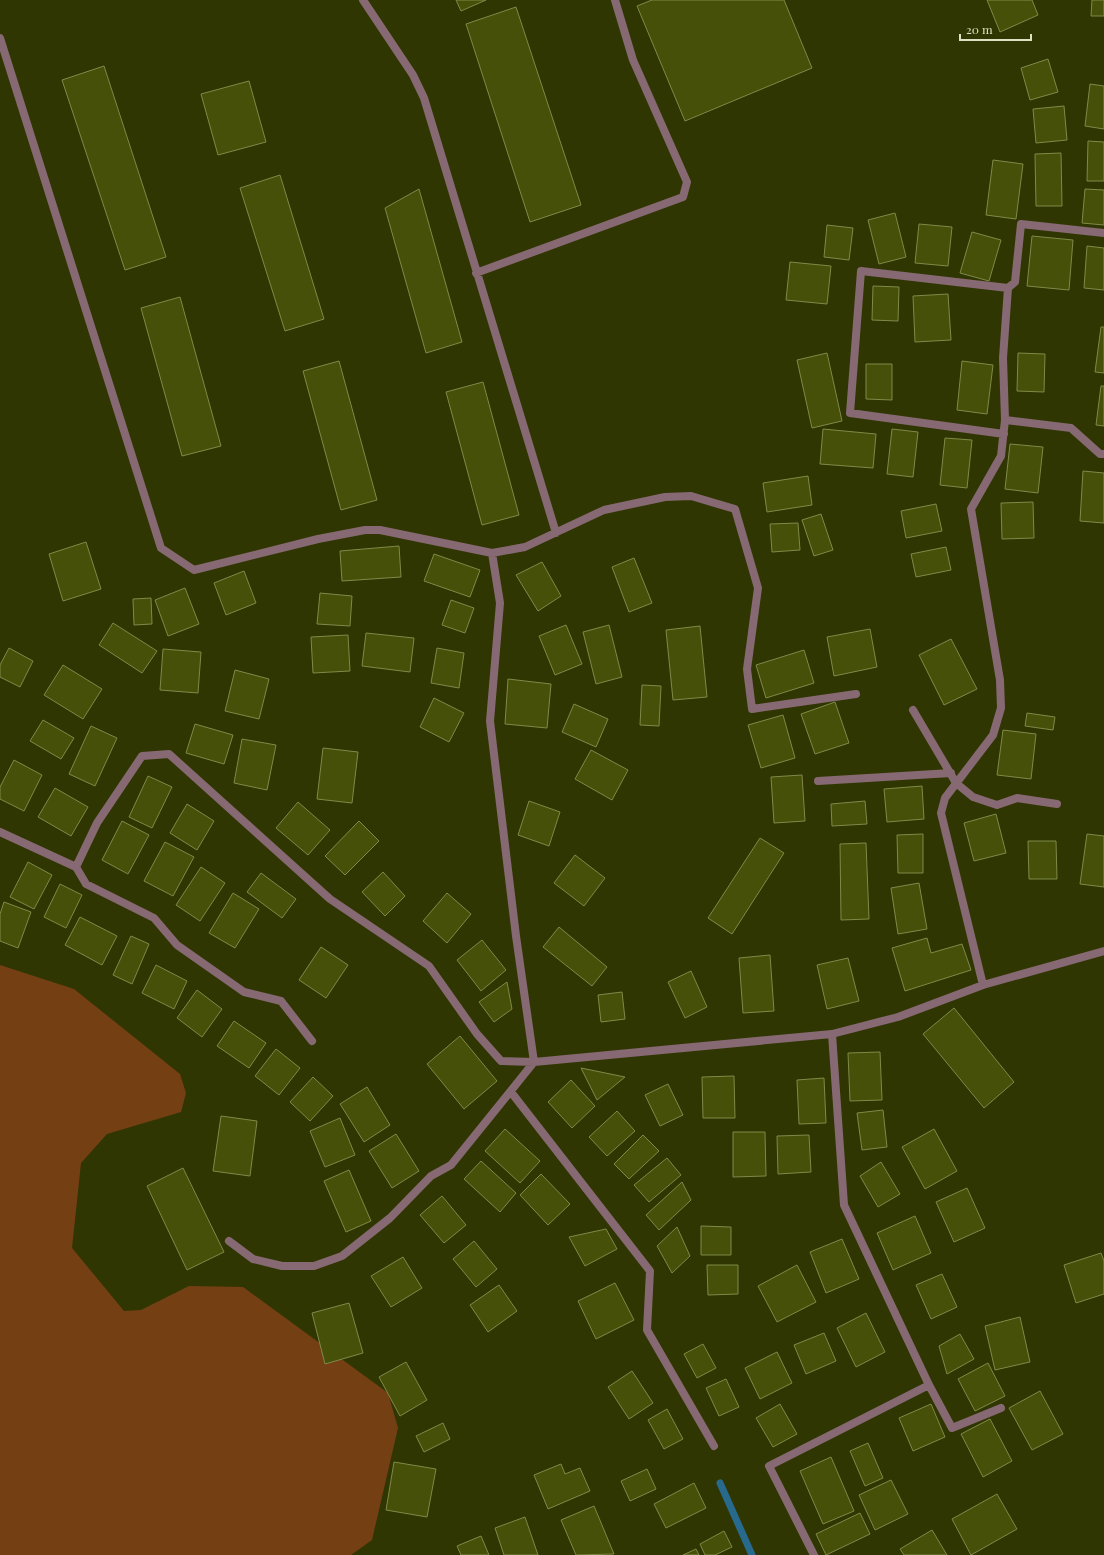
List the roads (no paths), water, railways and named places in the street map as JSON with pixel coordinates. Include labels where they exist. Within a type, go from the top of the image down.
[{"type":"street","points":[[363,0],[414,75],[424,98],[476,274],[556,533]]},
{"type":"street","points":[[476,274],[683,197],[687,182],[633,60],[615,0]]},
{"type":"street","points":[[0,38],[161,548],[194,570],[318,539],[365,530],[380,530],[492,553],[525,547],[604,510],[665,497],[690,496],[735,509],[758,588],[747,669],[752,709],[856,694]]},
{"type":"street","points":[[983,985],[941,812],[945,798],[993,735],[1001,708],[1000,680],[971,509],[1001,456],[1005,420],[1003,358],[1008,288],[1015,282],[1021,224],[1104,233]]},
{"type":"street","points":[[1004,434],[850,413],[861,271],[1008,288]]},
{"type":"street","points":[[1005,420],[1071,428],[1100,454],[1104,454]]},
{"type":"street","points":[[229,1241],[253,1259],[282,1266],[314,1266],[342,1256],[390,1218],[431,1176],[451,1165],[534,1062],[516,936],[490,721],[500,603],[492,553]]},
{"type":"street","points":[[913,710],[956,783],[973,797],[997,805],[1017,798],[1057,804]]},
{"type":"street","points":[[76,867],[97,823],[142,756],[169,754],[330,899],[430,966],[477,1034],[501,1061],[534,1062],[832,1034],[898,1016],[983,985],[1104,951]]},
{"type":"street","points":[[818,781],[951,773]]},
{"type":"street","points":[[0,832],[76,867],[86,884],[154,918],[177,945],[244,992],[281,1002],[312,1041]]},
{"type":"street","points":[[832,1034],[844,1205],[929,1385],[952,1428],[1001,1408]]},
{"type":"street","points":[[511,1092],[650,1271],[647,1330],[714,1446]]},
{"type":"street","points":[[814,1555],[769,1466],[929,1385]]},
{"type":"waterway","points":[[720,1483],[752,1555]]}]
